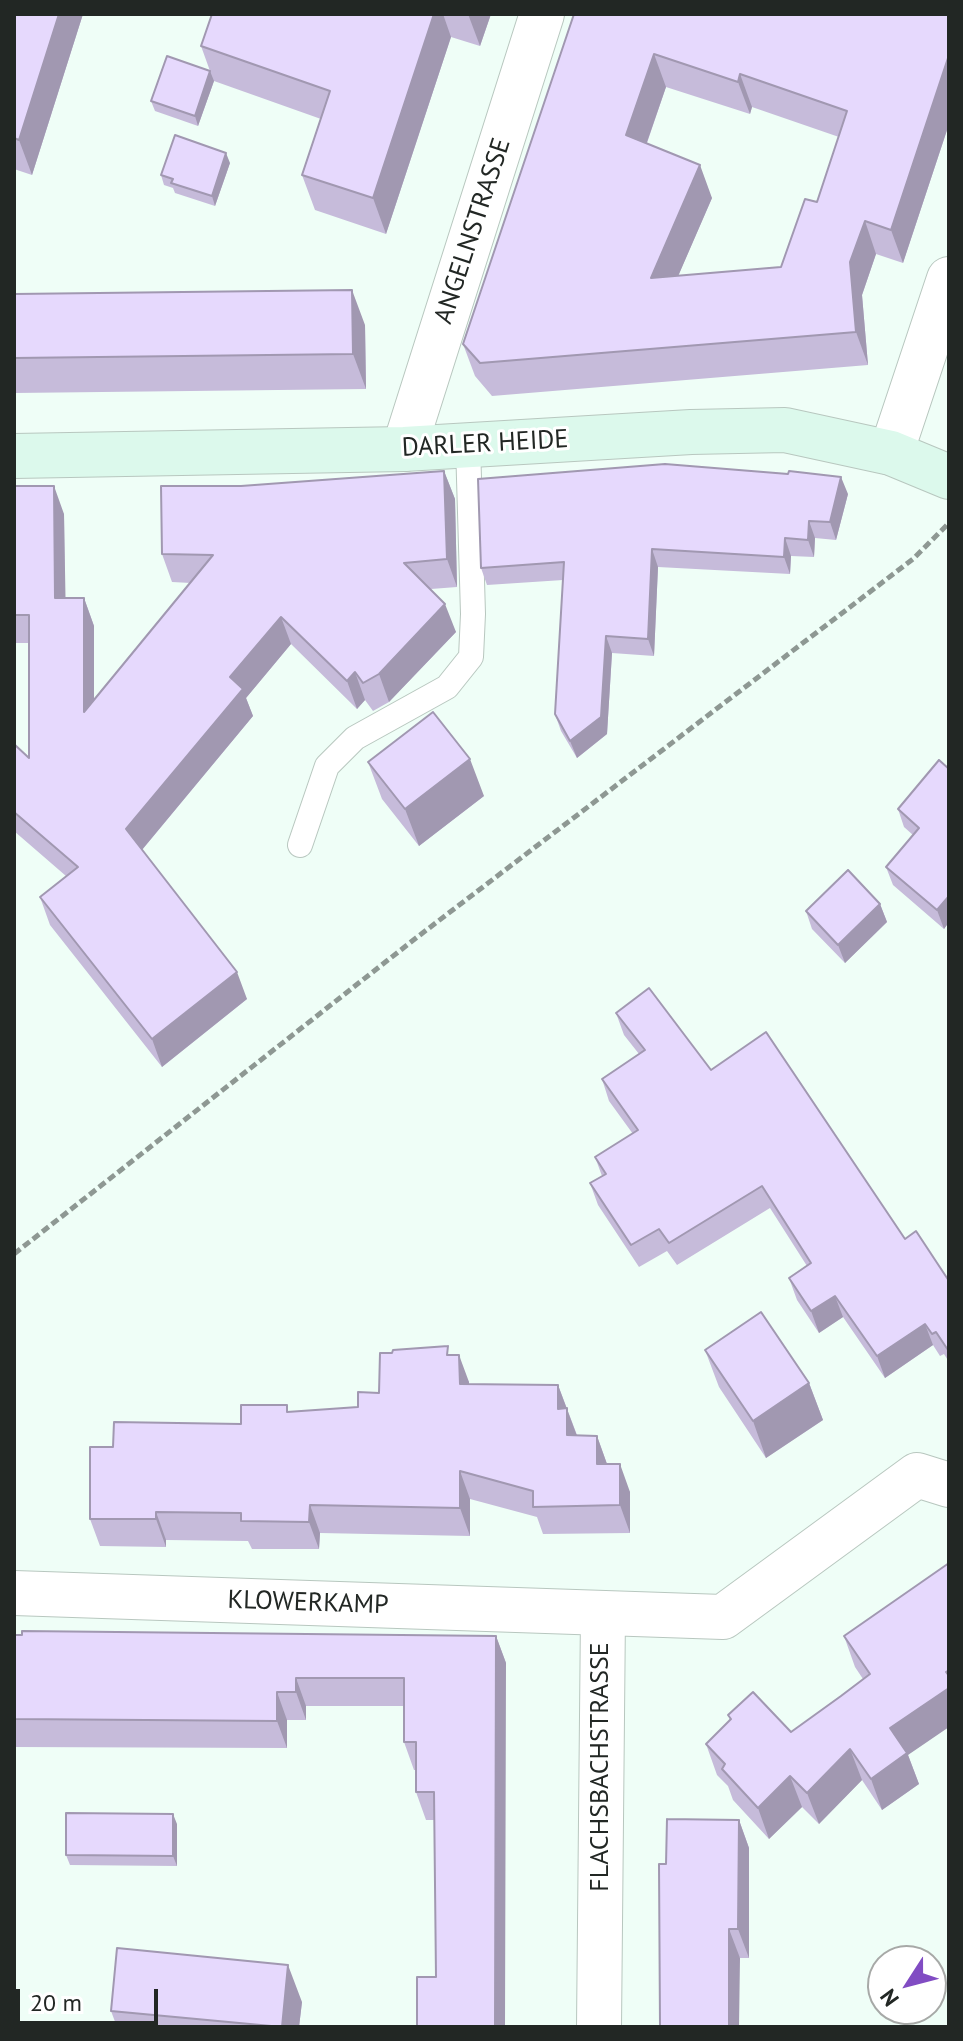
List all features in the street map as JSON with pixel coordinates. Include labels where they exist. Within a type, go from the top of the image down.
[{"type":"street","name":"ANGELNSTRASSE","points":[[404,449],[542,14]]},
{"type":"street","points":[[891,453],[949,279]]},
{"type":"street","name":"DARLER HEIDE","points":[[14,456],[404,449],[691,432],[785,430],[891,453],[949,477]]},
{"type":"street","name":"FLACHSBACHSTRASSE","points":[[599,2027],[603,1613],[723,1617],[917,1475],[949,1485]]},
{"type":"street","name":"KLOWERKAMP","points":[[14,1593],[603,1613]]},
{"type":"lane","points":[[300,845],[327,766],[355,738],[447,687],[471,657],[473,614],[468,445]]},
{"type":"path","points":[[14,1254],[416,938],[913,559],[949,523]]},
{"type":"building","points":[[14,14],[59,14],[19,140],[14,138]]},
{"type":"building","points":[[212,14],[434,14],[373,198],[302,175],[330,91],[201,46]]},
{"type":"building","points":[[574,14],[949,14],[949,55],[891,230],[865,221],[850,262],[856,332],[480,363],[463,344]],"holes":[[[654,54],[738,82],[740,74],[847,111],[817,202],[805,199],[781,267],[651,278],[700,165],[626,135]]]},
{"type":"building","points":[[167,56],[210,71],[195,116],[151,101]]},
{"type":"building","points":[[175,135],[226,153],[212,196],[171,183],[173,179],[161,175]]},
{"type":"building","points":[[352,290],[353,354],[14,358],[14,294]]},
{"type":"building","points":[[665,464],[841,477],[830,522],[809,521],[808,540],[785,538],[784,557],[652,549],[648,639],[606,636],[601,717],[570,741],[555,714],[564,562],[481,568],[478,479]]},
{"type":"building","points":[[444,471],[447,559],[404,563],[445,604],[379,674],[363,683],[355,672],[347,681],[281,617],[230,677],[243,689],[126,829],[237,972],[152,1039],[40,897],[78,867],[14,812],[14,744],[29,758],[29,615],[14,615],[14,486],[54,486],[55,598],[84,598],[84,712],[213,555],[162,554],[161,486],[241,486]]},
{"type":"building","points":[[433,712],[470,759],[405,809],[368,762]]},
{"type":"building","points":[[939,760],[949,769],[949,896],[937,910],[886,867],[919,828],[898,809]]},
{"type":"building","points":[[848,870],[880,904],[838,945],[806,911]]},
{"type":"building","points":[[649,988],[711,1070],[766,1032],[905,1239],[916,1231],[949,1281],[948,1350],[936,1332],[932,1334],[925,1324],[877,1356],[835,1296],[811,1311],[789,1278],[811,1263],[762,1186],[669,1243],[659,1229],[631,1245],[590,1183],[606,1174],[595,1157],[638,1130],[602,1079],[645,1050],[616,1013]]},
{"type":"building","points":[[761,1312],[809,1383],[753,1421],[705,1350]]},
{"type":"building","points":[[448,1346],[447,1355],[459,1355],[460,1384],[558,1385],[558,1409],[567,1408],[567,1435],[597,1436],[597,1464],[620,1464],[620,1505],[533,1507],[533,1491],[460,1471],[460,1508],[310,1505],[309,1522],[241,1521],[241,1513],[156,1512],[156,1519],[90,1519],[90,1447],[113,1447],[114,1422],[241,1424],[241,1405],[287,1405],[287,1412],[358,1407],[358,1392],[379,1393],[380,1353]]},
{"type":"building","points":[[949,1563],[949,1670],[946,1672],[949,1688],[890,1728],[907,1753],[871,1779],[850,1749],[807,1793],[790,1776],[758,1808],[722,1769],[725,1764],[706,1744],[731,1719],[728,1715],[753,1692],[791,1732],[870,1674],[844,1636]]},
{"type":"building","points":[[22,1631],[496,1636],[495,2027],[417,2027],[417,1977],[436,1977],[434,1792],[416,1792],[416,1742],[404,1742],[404,1678],[296,1678],[296,1692],[277,1692],[277,1721],[14,1719],[14,1635],[22,1635]]},
{"type":"building","points":[[66,1813],[173,1814],[173,1856],[66,1855]]},
{"type":"building","points":[[667,1819],[739,1820],[738,1929],[729,1929],[729,2027],[660,2027],[659,1864],[666,1864]]},
{"type":"building","points":[[117,1948],[288,1965],[282,2027],[111,2011]]}]
